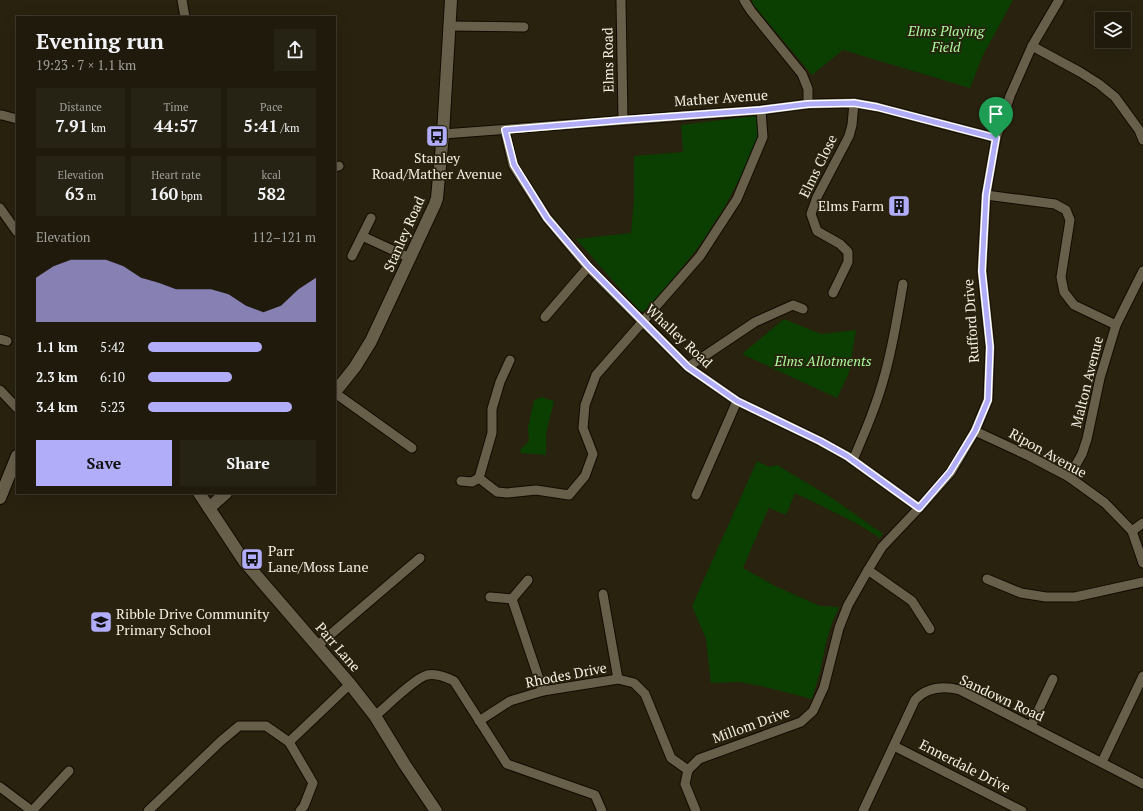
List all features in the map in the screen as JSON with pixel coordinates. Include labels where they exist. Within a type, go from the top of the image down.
[{"type":"street","points":[[182,0],[185,16]]},
{"type":"street","name":"Stanley Road","points":[[336,392],[355,367],[371,341],[437,198],[443,134],[451,0]]},
{"type":"street","name":"Elms Road","points":[[621,0],[623,120]]},
{"type":"street","points":[[744,0],[751,11],[802,74],[808,89],[808,104]]},
{"type":"street","name":"Rufford Drive","points":[[818,701],[824,687],[839,628],[848,605],[882,547],[919,508],[950,472],[975,431],[988,400],[990,347],[982,271],[986,195],[996,138],[1010,96],[1032,46],[1058,0]]},
{"type":"street","points":[[450,26],[524,27]]},
{"type":"street","points":[[1032,46],[1080,72],[1099,84],[1115,97],[1140,130],[1143,140]]},
{"type":"street","name":"Mather Avenue","points":[[443,134],[761,110],[808,104],[854,103],[877,107],[996,138]]},
{"type":"street","name":"Elms Close","points":[[833,292],[848,262],[848,252],[840,244],[817,232],[811,214],[817,197],[849,136],[852,125],[854,103]]},
{"type":"street","points":[[479,478],[497,492],[507,493],[536,490],[569,495],[586,476],[593,454],[583,428],[585,405],[596,375],[700,256],[737,199],[763,137],[761,110]]},
{"type":"street","points":[[0,115],[16,119]]},
{"type":"street","name":"Whalley Road","points":[[505,130],[514,165],[547,218],[588,266],[688,367],[737,401],[820,441],[853,460],[919,508]]},
{"type":"street","points":[[986,195],[1055,204],[1066,210],[1070,220],[1061,277],[1064,292],[1074,305],[1116,325]]},
{"type":"street","points":[[0,208],[16,231]]},
{"type":"street","points":[[352,256],[371,218]]},
{"type":"street","points":[[362,236],[410,258]]},
{"type":"street","points":[[545,317],[588,266]]},
{"type":"street","name":"Malton Avenue","points":[[1069,477],[1082,454],[1087,439],[1100,378],[1116,325],[1143,271]]},
{"type":"street","points":[[853,460],[873,412],[885,375],[903,284]]},
{"type":"street","points":[[688,367],[755,322],[793,305],[803,309]]},
{"type":"street","points":[[461,481],[472,482],[479,478],[492,433],[492,409],[500,382],[510,360]]},
{"type":"street","points":[[0,390],[16,407]]},
{"type":"street","points":[[336,394],[412,448]]},
{"type":"street","points":[[696,495],[737,401]]},
{"type":"street","name":"Ripon Avenue","points":[[975,431],[1030,456],[1069,477],[1105,503],[1132,531],[1143,563]]},
{"type":"street","points":[[0,498],[16,460]]},
{"type":"street","name":"Parr Lane","points":[[200,494],[244,561],[350,684],[375,716],[405,765],[436,811]]},
{"type":"street","points":[[209,508],[225,494]]},
{"type":"street","points":[[1132,531],[1143,523]]},
{"type":"street","points":[[317,646],[420,558]]},
{"type":"street","points":[[868,570],[912,601],[930,629]]},
{"type":"street","points":[[987,578],[1021,593],[1046,597],[1075,598],[1143,582]]},
{"type":"street","points":[[512,599],[528,580]]},
{"type":"street","points":[[603,594],[618,679]]},
{"type":"street","points":[[490,597],[512,599]]},
{"type":"street","points":[[512,599],[543,691]]},
{"type":"street","points":[[375,716],[415,682],[427,675],[443,676],[454,681],[506,764],[595,795],[602,811]]},
{"type":"street","points":[[1102,762],[1143,676]]},
{"type":"street","name":"Rhodes Drive","points":[[479,721],[510,701],[543,691],[618,679],[634,683],[645,694],[671,758],[688,770]]},
{"type":"street","points":[[1031,726],[1053,679]]},
{"type":"street","points":[[289,742],[350,684]]},
{"type":"street","name":"Sandown Road","points":[[863,811],[915,700],[923,693],[935,689],[945,688],[960,690],[1143,784]]},
{"type":"street","name":"Millom Drive","points":[[688,770],[699,759],[800,722],[813,711],[818,701]]},
{"type":"street","points":[[148,811],[221,741],[239,726],[266,726],[289,742],[313,783],[304,806],[300,811]]},
{"type":"street","name":"Ennerdale Drive","points":[[894,746],[1022,811]]},
{"type":"street","points":[[688,770],[686,784],[696,811]]},
{"type":"street","points":[[0,787],[32,811],[70,771]]},
{"type":"green space","name":"Elms Playing Field","points":[[1013,0],[983,55],[970,88],[843,50],[812,75],[756,8],[751,1]]},
{"type":"green space","points":[[754,116],[758,118],[758,138],[749,161],[724,208],[698,248],[648,309],[643,312],[639,310],[576,239],[631,233],[634,200],[634,156],[683,152],[681,125]]},
{"type":"green space","name":"Elms Allotments","points":[[784,319],[821,334],[856,330],[849,373],[837,398],[742,354]]},
{"type":"green space","points":[[542,397],[554,401],[546,434],[546,455],[520,453],[521,449],[529,441],[528,428],[534,400]]},
{"type":"green space","points":[[757,461],[769,467],[777,465],[832,498],[883,534],[880,538],[854,522],[795,493],[786,515],[769,508],[772,500],[743,568],[775,586],[820,606],[839,607],[826,643],[820,672],[812,699],[739,682],[711,683],[706,639],[692,606]]},
{"type":"place","name":"Stanley Road/Mather Avenue","points":[[437,136]]},
{"type":"place","name":"Elms Farm","points":[[899,206]]},
{"type":"place","name":"Parr Lane/Moss Lane","points":[[252,559]]},
{"type":"place","name":"Ribble Drive Community Primary School","points":[[101,622]]},
{"type":"route","points":[[854,103],[877,107],[996,138],[986,195],[982,271],[990,347],[988,400],[975,431],[950,472],[919,508],[847,456],[820,441],[737,401],[688,367],[588,266],[547,218],[514,165],[505,130],[761,110],[808,104],[854,103]]}]
